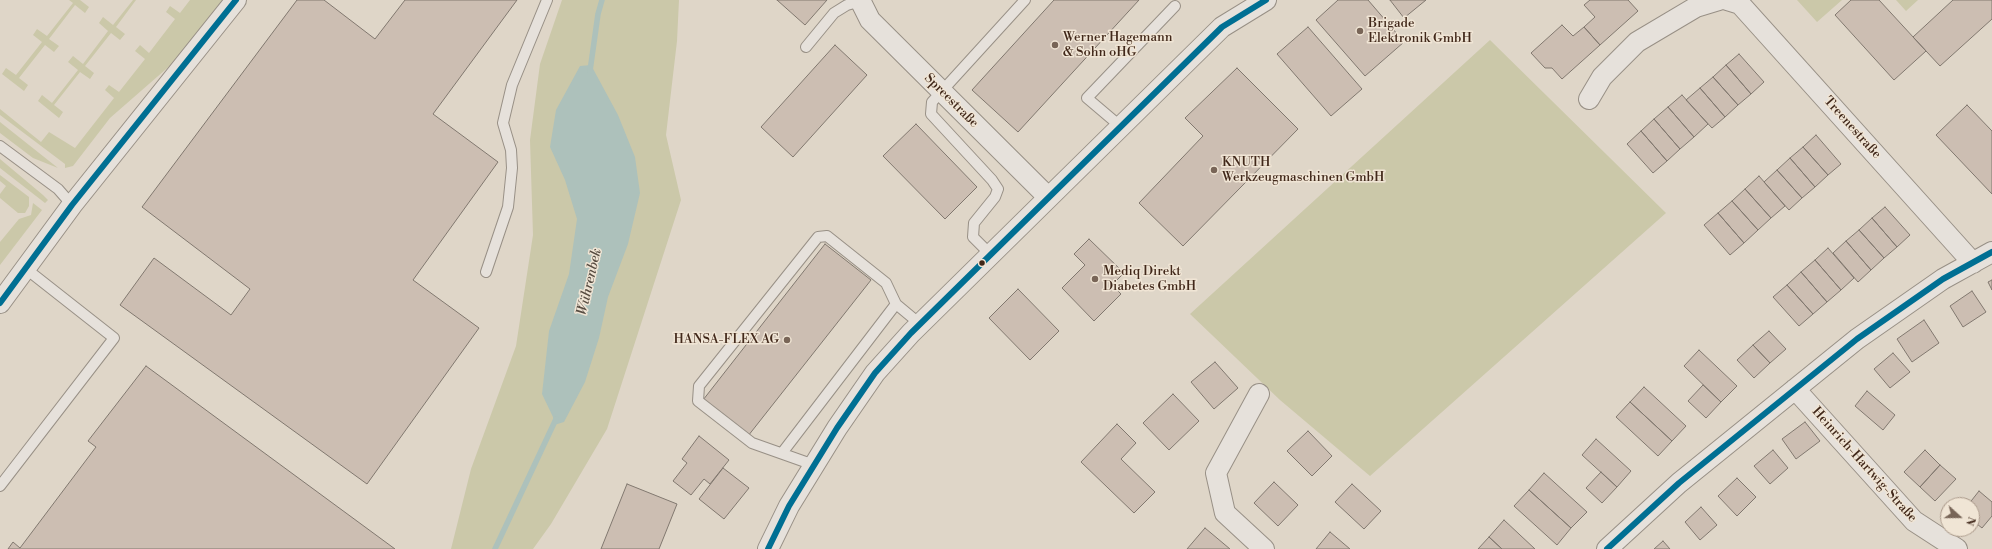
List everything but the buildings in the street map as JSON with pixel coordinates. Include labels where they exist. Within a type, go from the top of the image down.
[{"type":"street","points":[[0,303],[72,205],[236,0]]},
{"type":"street","points":[[768,549],[789,506],[814,465],[875,373],[920,324],[990,254],[1222,27],[1266,0]]},
{"type":"street","points":[[1589,99],[1602,77],[1637,42],[1696,8],[1719,0]]},
{"type":"street","name":"Treenestraße","points":[[1727,0],[1740,4],[1972,262]]},
{"type":"street","name":"Spreestraße","points":[[860,1],[870,20],[1048,198]]},
{"type":"street","points":[[1607,549],[1680,483],[1857,339],[1914,298],[1972,262],[1992,252]]},
{"type":"street","name":"Heinrich-Hartwig-Straße","points":[[1795,389],[1914,521],[1957,549]]},
{"type":"street","points":[[1260,394],[1216,473],[1226,513],[1264,549]]},
{"type":"lane","points":[[486,272],[508,207],[512,168],[511,150],[503,123],[510,93],[547,0]]},
{"type":"lane","points":[[990,254],[974,237],[974,223],[995,197],[998,189],[992,180],[931,114],[932,102],[943,93],[1025,0]]},
{"type":"lane","points":[[806,47],[834,13],[847,5],[860,1]]},
{"type":"lane","points":[[1120,126],[1087,98],[1175,6]]},
{"type":"lane","points":[[0,146],[58,189],[72,205]]},
{"type":"lane","points":[[814,465],[752,443],[698,401],[699,386],[818,237],[827,236],[886,283],[896,304],[920,324]]},
{"type":"lane","points":[[0,486],[114,338],[25,268]]},
{"type":"lane","points":[[782,453],[896,304]]},
{"type":"shaded area","points":[[69,0],[80,0],[89,7],[85,13],[75,5],[49,39],[59,46],[54,52],[45,45],[19,78],[28,85],[24,91],[2,74],[6,68],[16,75],[42,42],[33,35],[37,29],[47,36],[73,3]]},
{"type":"shaded area","points":[[133,0],[136,0],[116,27],[125,34],[120,40],[111,33],[85,66],[94,73],[90,79],[80,72],[54,105],[63,112],[59,118],[38,101],[42,95],[52,103],[78,70],[68,62],[73,56],[83,64],[108,31],[99,23],[103,17],[113,25]]},
{"type":"shaded area","points":[[190,0],[224,0],[173,63],[110,118],[73,166],[65,168],[65,164],[0,115],[0,109],[41,142],[49,132],[75,148],[114,98],[105,90],[109,85],[119,92],[145,59],[135,51],[140,45],[149,53],[175,19],[166,12],[170,6],[180,13]]},
{"type":"shaded area","points":[[562,0],[679,0],[677,41],[666,135],[681,200],[607,429],[551,524],[533,549],[451,549],[471,469],[516,346],[533,235],[530,140],[540,64]]},
{"type":"shaded area","points":[[1797,0],[1842,0],[1817,22]]},
{"type":"shaded area","points":[[1896,0],[1918,0],[1906,11]]},
{"type":"shaded area","points":[[1490,40],[1666,213],[1370,476],[1280,400],[1190,314]]},
{"type":"shaded area","points":[[0,122],[58,168],[33,158],[0,133]]},
{"type":"shaded area","points":[[0,159],[48,200],[45,203],[0,168]]},
{"type":"shaded area","points":[[0,175],[29,197],[29,206],[25,213],[18,213],[0,198],[0,194],[6,186],[0,181]]},
{"type":"shaded area","points":[[33,203],[42,210],[0,265],[0,242],[19,219],[31,215]]},
{"type":"water","points":[[591,65],[618,115],[635,157],[640,193],[628,244],[608,297],[599,338],[585,382],[564,422],[554,425],[553,417],[542,394],[549,331],[569,274],[577,219],[565,180],[550,147],[556,110],[580,66]]},
{"type":"waterway","name":"Wührenbek","points":[[590,71],[598,14],[602,0]]},
{"type":"waterway","name":"Wührenbek","points":[[495,549],[556,419]]},
{"type":"transit line","points":[[0,303],[72,205],[236,0]]},
{"type":"transit line","points":[[768,549],[789,506],[837,428],[875,373],[911,333],[1222,27],[1266,0]]},
{"type":"transit line","points":[[1607,549],[1679,483],[1857,339],[1943,279],[1992,252]]},
{"type":"place","name":"Brigade Elektronik GmbH","points":[[1360,31]]},
{"type":"place","name":"Werner Hagemann & Sohn oHG","points":[[1055,45]]},
{"type":"place","name":"KNUTH Werkzeugmaschinen GmbH","points":[[1214,170]]},
{"type":"place","name":"Mediq Direkt Diabetes GmbH","points":[[1095,279]]},
{"type":"place","name":"HANSA-FLEX AG","points":[[787,340]]}]
